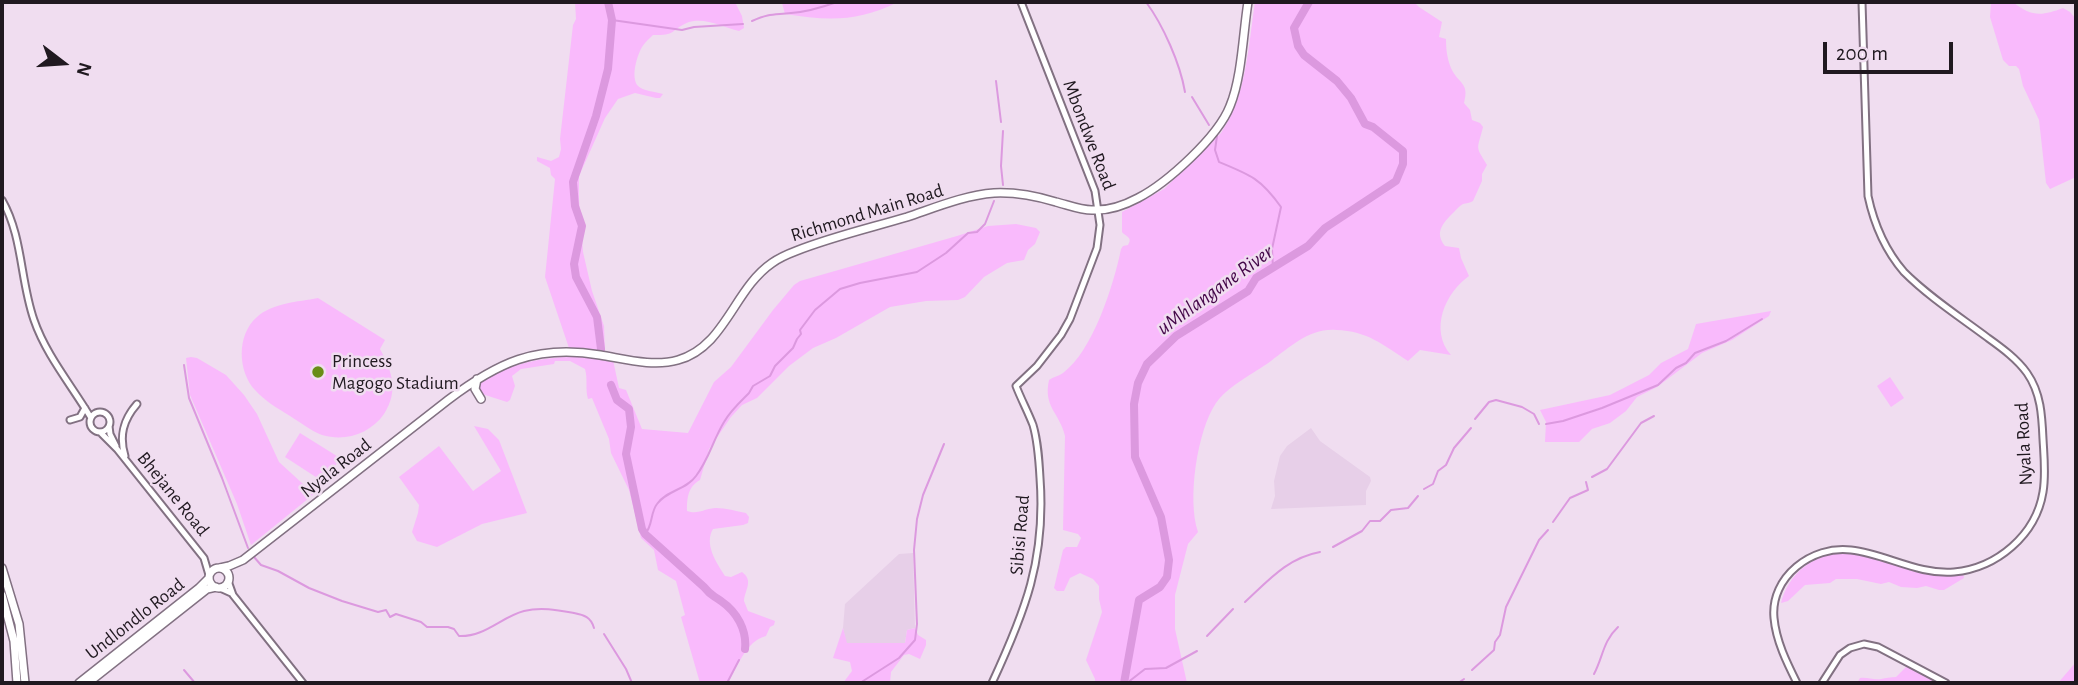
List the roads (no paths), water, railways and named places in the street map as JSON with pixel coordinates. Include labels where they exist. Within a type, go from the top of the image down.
[{"type":"main road","points":[[1099,210],[1118,207],[1149,191],[1199,149],[1220,124],[1235,90],[1248,2]]},
{"type":"main road","name":"Richmond Main Road","points":[[448,400],[477,379],[516,360],[559,353],[585,353],[653,363],[682,359],[697,352],[707,343],[751,284],[779,259],[807,247],[982,194],[1020,194],[1086,210],[1099,210]]},
{"type":"main road","points":[[477,379],[475,390],[481,399]]},
{"type":"main road","name":"Nyala Road","points":[[218,568],[234,565],[243,559],[448,400]]},
{"type":"main road","name":"Nyala Road","points":[[229,580],[243,559]]},
{"type":"main road","points":[[2,568],[19,624],[25,683]]},
{"type":"main road","points":[[218,568],[227,571],[229,580],[218,587],[210,583],[209,577],[212,570],[218,568]]},
{"type":"main road","name":"Undlondlo Road","points":[[79,683],[199,589],[209,577]]},
{"type":"main road","name":"Undlondlo Road","points":[[88,683],[207,589],[218,587]]},
{"type":"main road","points":[[2,595],[14,641],[17,683]]},
{"type":"street","name":"Mbondwe Road","points":[[1016,386],[1049,351],[1070,319],[1097,248],[1100,225],[1096,195],[1021,2]]},
{"type":"street","name":"Nyala Road","points":[[1797,683],[1781,646],[1774,613],[1779,589],[1801,563],[1823,552],[1845,549],[1936,571],[1965,570],[1978,566],[2002,555],[2025,533],[2038,510],[2044,485],[2041,406],[2038,393],[2027,373],[2010,355],[1910,278],[1894,260],[1874,222],[1868,197],[1862,2]]},
{"type":"street","points":[[2,200],[16,235],[25,289],[38,331],[81,400],[91,418],[92,428],[100,432],[106,430],[110,422],[108,416],[89,408],[81,400]]},
{"type":"street","name":"Sibisi Road","points":[[992,683],[1017,629],[1028,597],[1037,560],[1041,525],[1036,438],[1016,386]]},
{"type":"street","points":[[129,464],[121,436],[129,414],[137,404]]},
{"type":"street","points":[[70,420],[80,417],[85,408]]},
{"type":"street","points":[[91,418],[99,412]]},
{"type":"street","name":"Bhejane Road","points":[[109,426],[117,449]]},
{"type":"street","name":"Bhejane Road","points":[[100,432],[117,449],[204,558],[218,568]]},
{"type":"street","name":"Bhejane Road","points":[[204,558],[209,577]]},
{"type":"street","points":[[229,580],[233,595]]},
{"type":"street","points":[[218,587],[233,595],[303,683]]},
{"type":"street","points":[[1822,683],[1840,655],[1850,648],[1864,644],[1878,647],[1945,683]]},
{"type":"waterway","points":[[601,349],[597,317],[576,277],[574,264],[582,226],[575,206],[573,182],[596,116],[608,69],[612,20],[608,2]]},
{"type":"waterway","points":[[752,21],[768,15],[809,10],[837,2]]},
{"type":"waterway","points":[[1146,2],[1170,45],[1185,92]]},
{"type":"waterway","name":"uMhlangane River","points":[[1124,683],[1139,600],[1160,587],[1167,577],[1169,560],[1161,517],[1135,457],[1134,404],[1138,383],[1147,364],[1176,336],[1248,291],[1256,278],[1308,246],[1325,228],[1396,181],[1403,164],[1403,151],[1373,127],[1365,124],[1351,98],[1337,81],[1304,55],[1298,46],[1294,28],[1309,2]]},
{"type":"waterway","points":[[612,20],[682,30],[743,24]]},
{"type":"waterway","points":[[996,81],[1001,122]]},
{"type":"waterway","points":[[1192,97],[1209,125]]},
{"type":"waterway","points":[[1003,131],[1003,185]]},
{"type":"waterway","points":[[1217,136],[1215,150],[1219,162],[1254,179],[1281,207],[1272,249],[1273,268],[1269,271]]},
{"type":"waterway","points":[[645,534],[657,504],[692,481],[729,414],[753,386],[770,376],[775,366],[793,348],[801,334],[800,330],[815,310],[840,289],[917,272],[946,253],[968,233],[977,232],[985,224],[994,201]]},
{"type":"waterway","points":[[1546,424],[1602,408],[1658,385],[1695,353],[1726,341],[1762,319]]},
{"type":"waterway","points":[[184,365],[189,398],[248,548]]},
{"type":"waterway","points":[[611,385],[617,400],[629,409],[631,427],[626,454],[642,529],[708,592],[732,610],[743,628],[745,649]]},
{"type":"waterway","points":[[1475,419],[1489,402],[1496,400],[1522,407],[1534,414],[1539,424]]},
{"type":"waterway","points":[[1592,477],[1607,469],[1641,423],[1654,416]]},
{"type":"waterway","points":[[1424,489],[1433,484],[1438,471],[1446,465],[1454,448],[1471,428]]},
{"type":"waterway","points":[[860,683],[899,658],[915,640],[917,624],[914,550],[917,519],[923,495],[944,444]]},
{"type":"waterway","points":[[1553,522],[1570,498],[1588,490],[1586,482]]},
{"type":"waterway","points":[[1333,547],[1362,531],[1370,521],[1380,521],[1391,510],[1408,508],[1418,496]]},
{"type":"waterway","points":[[1472,670],[1494,650],[1506,607],[1539,540],[1548,530]]},
{"type":"waterway","points":[[1245,602],[1288,565],[1320,552]]},
{"type":"waterway","points":[[254,557],[261,565],[342,601],[378,612],[386,610],[390,617],[396,614],[421,622],[427,627],[448,627],[454,629],[459,636],[477,633],[516,614],[537,609],[581,615],[589,619],[594,628]]},
{"type":"waterway","points":[[1207,636],[1233,609]]},
{"type":"waterway","points":[[1594,674],[1606,644],[1618,627]]},
{"type":"waterway","points":[[604,634],[632,683]]},
{"type":"waterway","points":[[1127,683],[1145,669],[1166,668],[1197,651]]},
{"type":"waterway","points":[[727,683],[739,660]]},
{"type":"waterway","points":[[184,670],[195,683]]},
{"type":"waterway","points":[[1458,683],[1464,679]]},
{"type":"place","name":"Princess Magogo Stadium","points":[[318,372]]}]
